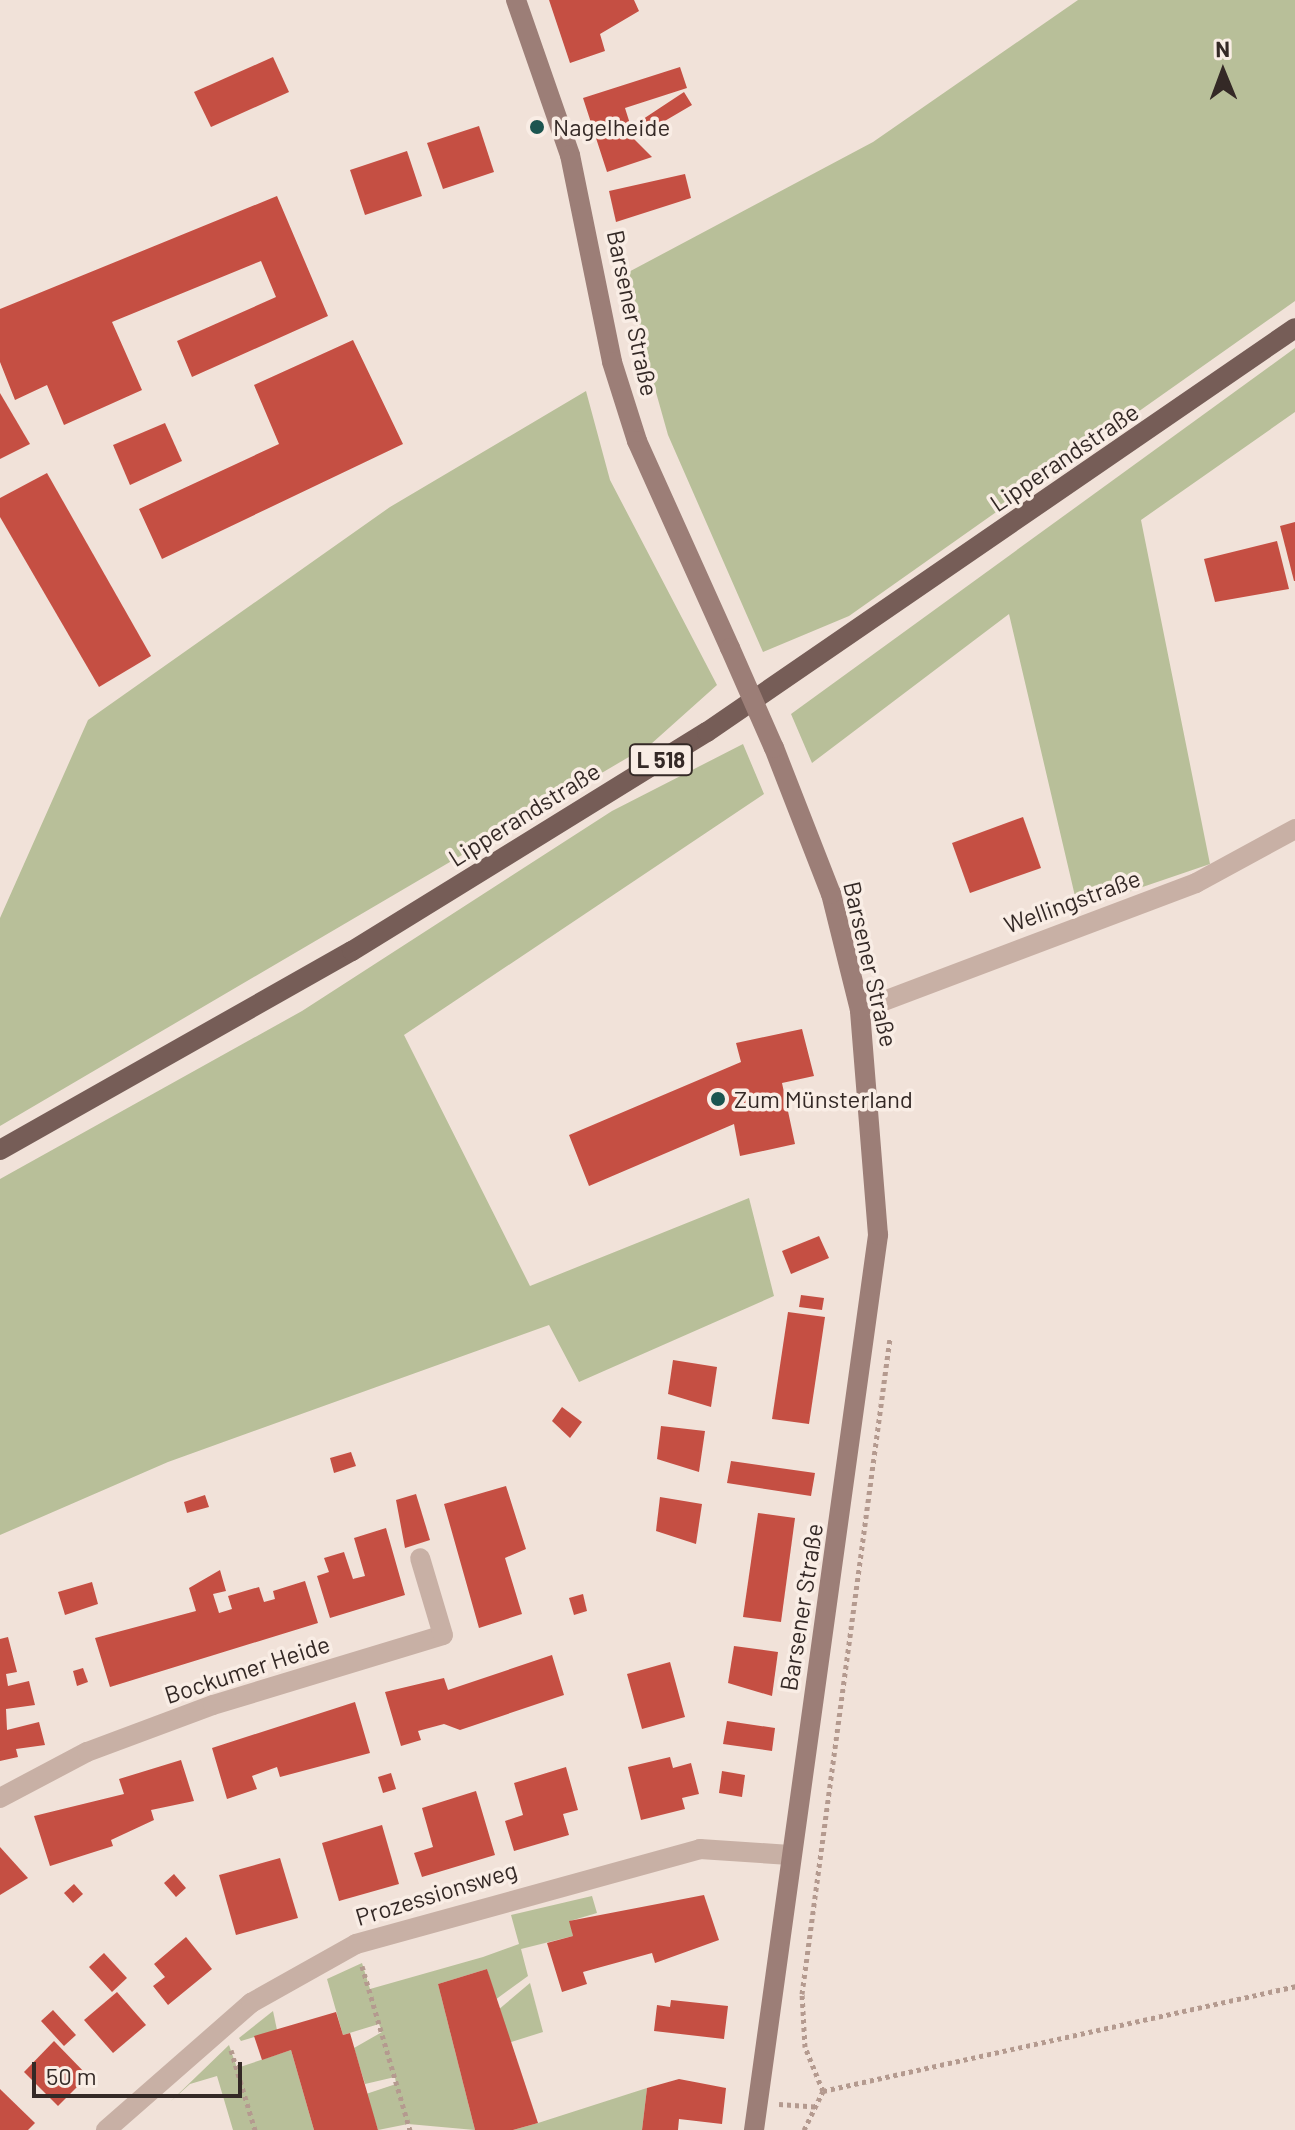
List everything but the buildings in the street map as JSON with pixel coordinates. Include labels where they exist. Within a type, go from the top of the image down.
[{"type":"main road","name":"Lipperandstraße","points":[[0,1150],[352,951],[707,732],[1295,328]]},
{"type":"street","name":"Barsener Straße","points":[[516,0],[570,155],[612,362],[637,441],[774,748],[831,894],[860,1010],[878,1168],[875,1265],[790,1855],[754,2130]]},
{"type":"street","name":"Wellingstraße","points":[[860,1010],[1196,883],[1295,829]]},
{"type":"street","name":"Bockumer Heide","points":[[0,1798],[87,1752],[213,1705],[443,1635],[420,1558]]},
{"type":"street","name":"Prozessionsweg","points":[[106,2130],[216,2030],[356,1944],[675,1854],[724,1848],[790,1855]]},
{"type":"path","points":[[356,1944],[410,2130]]},
{"type":"path","points":[[823,2091],[1295,1986]]},
{"type":"path","points":[[216,2030],[229,2045],[255,2130]]},
{"type":"path","points":[[757,2103],[818,2107]]},
{"type":"green space","points":[[1078,0],[1295,0],[1295,301],[849,616],[763,652],[668,435],[623,275],[873,142]]},
{"type":"green space","points":[[1295,348],[1295,412],[1141,520],[1210,864],[1078,909],[1009,614],[812,763],[791,714]]},
{"type":"green space","points":[[586,391],[610,480],[717,685],[651,744],[0,1126],[0,918],[88,720],[390,507]]},
{"type":"green space","points":[[743,744],[764,794],[404,1035],[530,1286],[749,1198],[774,1296],[579,1382],[549,1325],[168,1462],[0,1535],[0,1179],[302,1011],[612,811]]},
{"type":"green space","points":[[592,1896],[597,1913],[570,1921],[573,1936],[521,1949],[528,1976],[495,2000],[487,1969],[438,1984],[475,2130],[408,2124],[378,2130],[366,2094],[396,2084],[395,2077],[365,2084],[354,2048],[382,2032],[379,2024],[343,2035],[327,1979],[362,1963],[370,1989],[483,1957],[519,1944],[511,1915]]},
{"type":"green space","points":[[530,1983],[543,2032],[508,2043],[498,2010]]},
{"type":"green space","points":[[273,2011],[277,2030],[241,2041],[239,2038]]},
{"type":"green space","points":[[229,2045],[237,2068],[291,2050],[314,2130],[233,2130],[217,2076],[190,2084],[170,2102]]},
{"type":"green space","points":[[647,2088],[642,2130],[513,2130],[538,2123]]},
{"type":"place","name":"Nagelheide","points":[[537,127]]},
{"type":"place","name":"Zum Münsterland","points":[[718,1099]]}]
